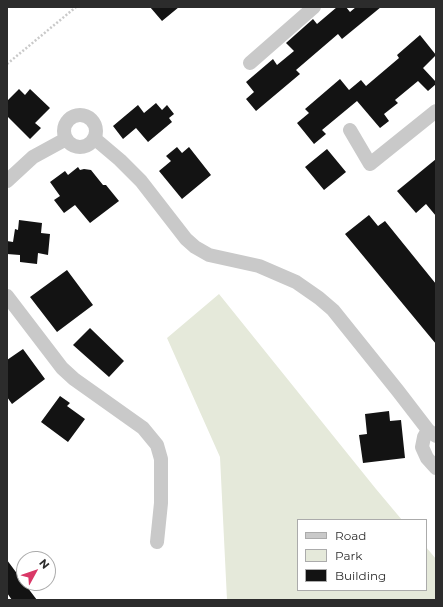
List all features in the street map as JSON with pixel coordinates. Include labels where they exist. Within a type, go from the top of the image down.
[{"type":"street","points":[[250,63],[314,7]]},
{"type":"street","points":[[350,130],[370,164],[436,111]]},
{"type":"street","points":[[82,116],[88,118],[95,127],[96,132],[94,138],[91,143],[86,146],[75,146],[66,139],[65,127],[71,118],[82,116]]},
{"type":"street","points":[[94,138],[120,160],[141,181],[186,239],[195,247],[209,255],[259,266],[296,282],[333,310],[432,433],[424,437],[422,447],[426,458],[436,468]]},
{"type":"street","points":[[7,181],[32,158],[66,139]]},
{"type":"street","points":[[7,296],[62,368],[74,379],[143,428],[157,444],[161,459],[161,503],[157,542]]},
{"type":"path","points":[[7,64],[76,7]]},
{"type":"green space","points":[[219,294],[401,519],[297,519],[297,591],[427,591],[427,548],[436,559],[436,600],[227,600],[220,457],[167,338]]},
{"type":"building","points":[[150,7],[179,7],[162,21]]},
{"type":"building","points":[[337,7],[346,7],[350,12],[356,7],[381,7],[342,39],[338,34],[296,70],[300,74],[256,111],[246,99],[254,92],[246,82],[273,59],[277,65],[294,51],[286,43],[313,19],[317,24]]},
{"type":"building","points":[[420,35],[436,55],[423,68],[436,82],[436,84],[428,91],[418,81],[395,100],[398,103],[384,114],[389,121],[380,128],[357,101],[322,130],[326,134],[314,144],[297,123],[309,113],[305,109],[340,79],[349,90],[361,80],[366,86],[399,58],[397,55]]},
{"type":"building","points":[[19,89],[25,95],[30,89],[50,108],[35,123],[41,128],[30,139],[7,116],[7,101]]},
{"type":"building","points":[[156,103],[162,110],[167,105],[174,114],[169,118],[172,122],[148,142],[136,128],[123,139],[113,126],[138,105],[144,113]]},
{"type":"building","points":[[177,147],[182,153],[189,147],[211,175],[182,199],[159,171],[171,161],[166,156]]},
{"type":"building","points":[[327,149],[346,172],[324,190],[305,167]]},
{"type":"building","points":[[436,159],[436,216],[426,204],[416,213],[397,191]]},
{"type":"building","points":[[78,167],[80,170],[91,170],[119,201],[90,223],[75,205],[64,213],[54,200],[60,196],[50,182],[65,171],[68,175]]},
{"type":"building","points":[[369,215],[378,226],[385,221],[436,284],[436,344],[345,234]]},
{"type":"building","points":[[19,220],[42,223],[41,233],[50,234],[48,255],[38,253],[37,264],[20,262],[20,255],[7,254],[7,241],[13,242],[15,229],[18,230]]},
{"type":"building","points":[[67,270],[93,305],[57,332],[30,297]]},
{"type":"building","points":[[90,328],[124,361],[109,377],[73,345]]},
{"type":"building","points":[[23,349],[45,379],[12,404],[7,397],[7,360]]},
{"type":"building","points":[[60,396],[70,403],[67,406],[85,419],[68,442],[41,422]]},
{"type":"building","points":[[389,411],[390,421],[401,420],[405,458],[363,463],[359,435],[367,434],[365,414]]},
{"type":"building","points":[[7,560],[16,572],[16,591],[30,591],[37,600],[12,600],[7,593]]}]
